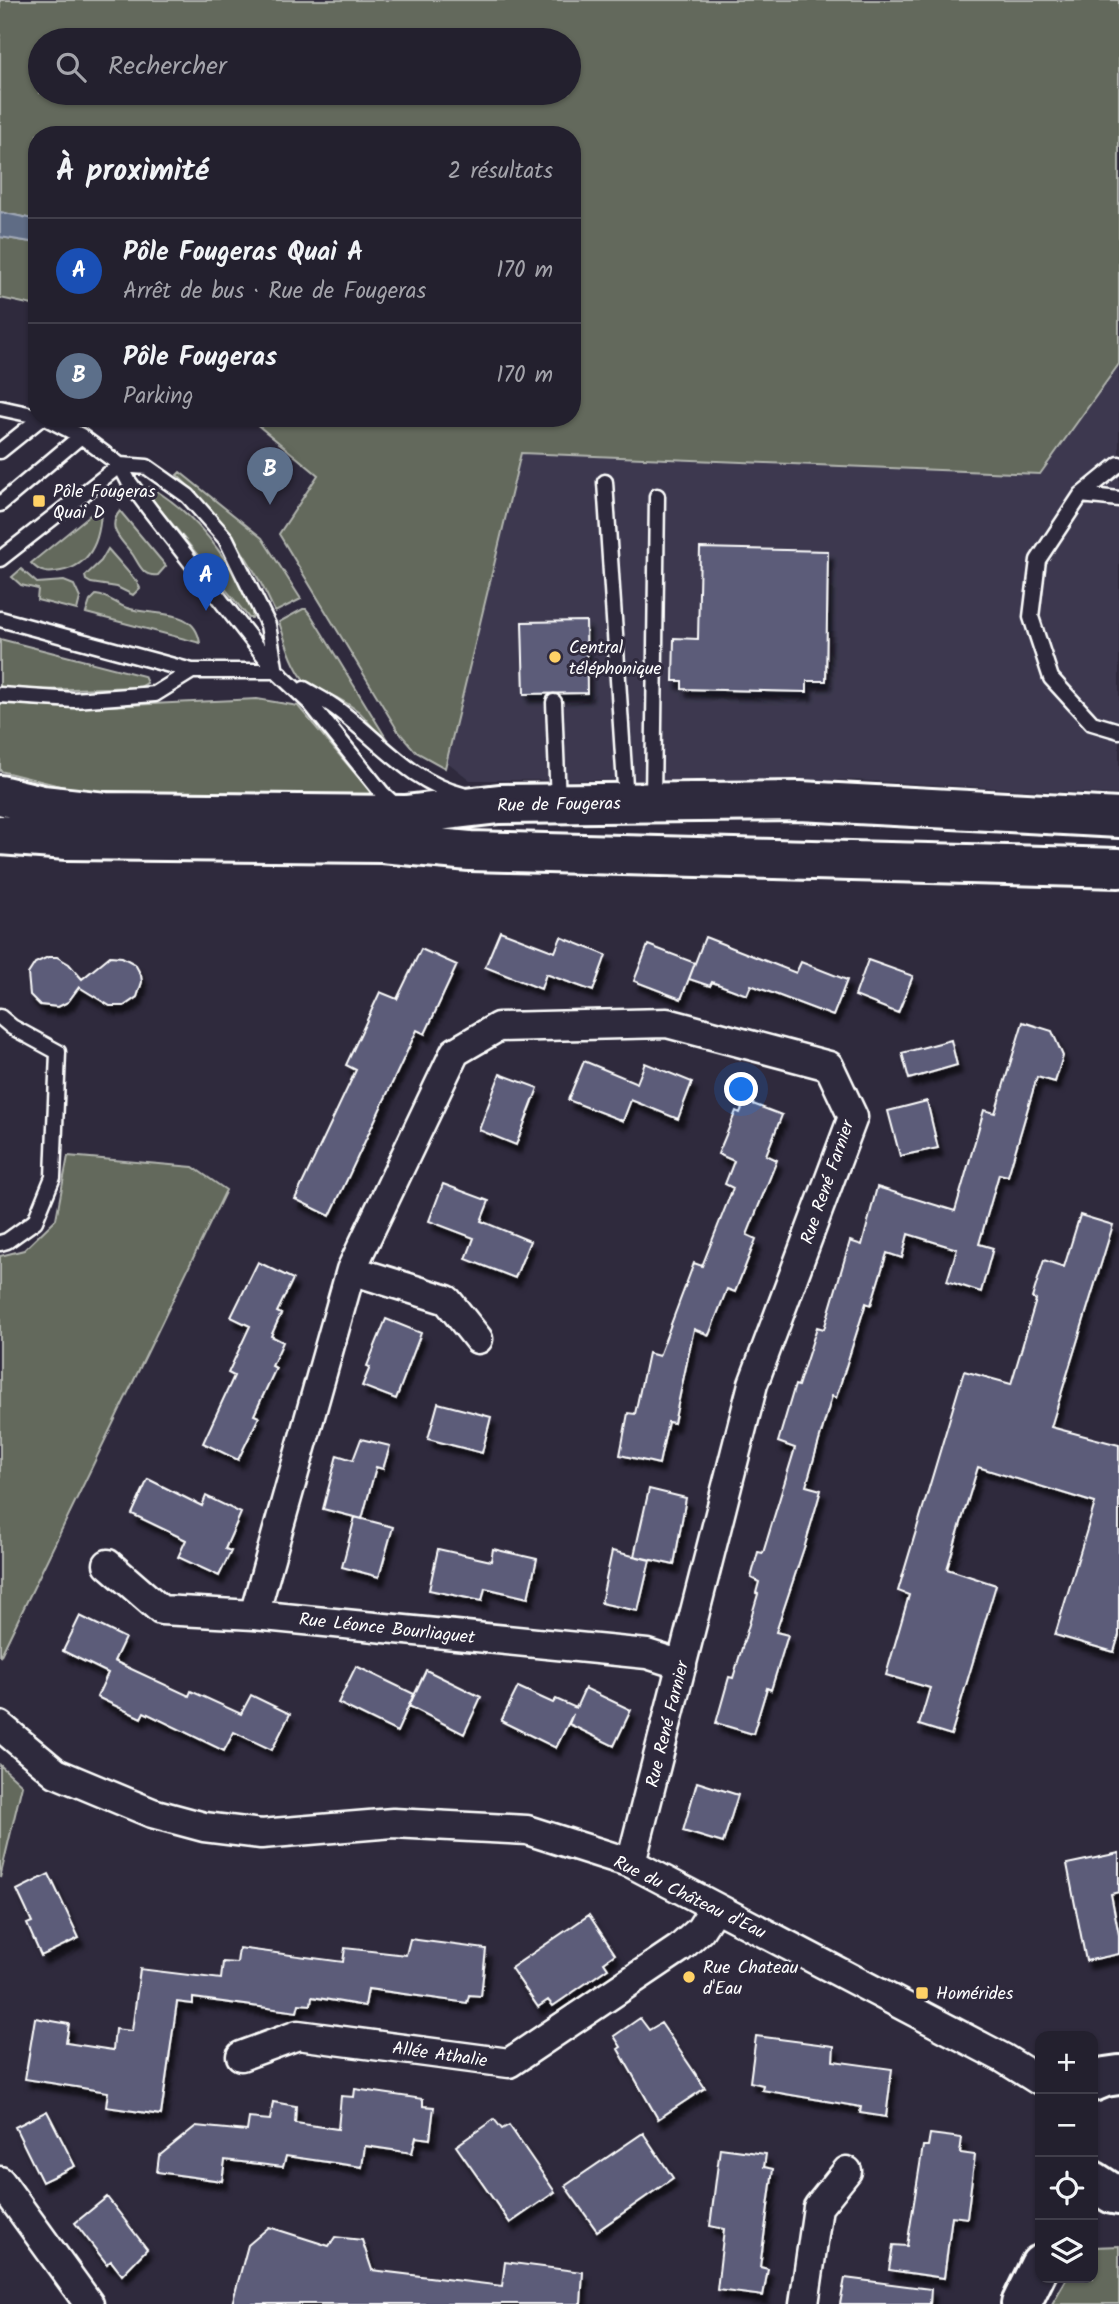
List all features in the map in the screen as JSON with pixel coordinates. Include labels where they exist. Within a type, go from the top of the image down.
[{"type":"main road","name":"Rue de Fougeras","points":[[0,795],[42,805],[105,812],[419,825],[499,804],[640,802],[800,801],[1119,818]]},
{"type":"main road","points":[[0,835],[68,840],[383,843],[470,850],[1119,868]]},
{"type":"main road","points":[[1098,2080],[1119,2075]]},
{"type":"main road","points":[[1098,2184],[1119,2195]]},
{"type":"main road","points":[[1021,2304],[1035,2275]]},
{"type":"street","name":"Rue René Farnier","points":[[254,1615],[351,1270],[455,1052],[498,1027],[667,1023],[829,1066],[853,1117],[753,1384],[631,1863]]},
{"type":"street","points":[[351,1270],[447,1300],[478,1339]]},
{"type":"street","name":"Rue Léonce Bourliaguet","points":[[108,1564],[162,1610],[254,1615],[647,1654],[682,1665]]},
{"type":"street","name":"Rue du Château d'Eau","points":[[0,1726],[56,1773],[152,1813],[204,1827],[261,1834],[393,1823],[527,1830],[631,1863],[1003,2058],[1035,2078]]},
{"type":"street","name":"Allée Athalie","points":[[241,2056],[298,2035],[509,2063],[680,1948],[700,1930],[715,1907]]},
{"type":"street","points":[[804,2304],[818,2207],[847,2171]]},
{"type":"street","points":[[0,2181],[89,2304]]},
{"type":"lane","points":[[0,408],[28,414]]},
{"type":"lane","points":[[0,451],[31,427]]},
{"type":"lane","points":[[62,427],[81,436],[120,465],[150,510],[276,671],[310,703],[382,793],[419,825],[470,850]]},
{"type":"lane","points":[[0,504],[81,436]]},
{"type":"lane","points":[[1119,464],[1081,495],[1038,560],[1031,617],[1051,678],[1092,723],[1119,731]]},
{"type":"lane","points":[[0,559],[120,465],[147,467],[188,496],[226,539],[268,625],[276,671]]},
{"type":"lane","points":[[605,482],[640,802]]},
{"type":"lane","points":[[1081,495],[1119,499]]},
{"type":"lane","points":[[640,802],[657,496]]},
{"type":"lane","points":[[0,619],[192,671],[276,671],[333,707],[415,775],[443,790],[499,804]]},
{"type":"lane","points":[[0,695],[74,700],[155,694],[192,671]]},
{"type":"lane","points":[[554,702],[558,803]]},
{"type":"lane","points":[[0,1017],[12,1027],[58,1052],[52,1177],[34,1221],[7,1241],[0,1243]]},
{"type":"shaded area","points":[[1119,364],[1119,795],[850,780],[470,780],[446,761],[521,453],[1040,474]]},
{"type":"green space","points":[[0,0],[1119,0],[1119,364],[1040,474],[521,453],[445,768],[416,752],[398,731],[279,534],[318,475],[260,427],[581,427],[581,126],[28,126],[28,218],[0,212]]},
{"type":"green space","points":[[0,237],[28,242],[28,304],[0,298]]},
{"type":"green space","points":[[180,472],[262,538],[301,599],[275,612],[233,538],[177,475]]},
{"type":"green space","points":[[150,487],[191,518],[214,544],[242,588],[251,607],[252,618],[249,618],[147,493],[146,489]]},
{"type":"green space","points":[[101,506],[97,538],[81,562],[72,568],[52,572],[41,571],[31,563]]},
{"type":"green space","points":[[120,511],[166,566],[158,575],[142,570],[117,534],[114,524]]},
{"type":"green space","points":[[108,549],[137,582],[140,588],[133,595],[117,587],[86,580],[85,576],[101,561]]},
{"type":"green space","points":[[21,569],[37,583],[64,581],[74,585],[80,598],[77,610],[37,600],[38,589],[21,585],[12,577]]},
{"type":"green space","points":[[96,595],[137,611],[182,618],[196,631],[200,643],[86,613],[90,601]]},
{"type":"green space","points":[[303,609],[311,615],[386,738],[358,711],[340,699],[307,684],[297,670],[279,622]]},
{"type":"green space","points":[[0,639],[144,676],[147,683],[140,687],[38,690],[0,687]]},
{"type":"green space","points":[[257,699],[298,706],[370,791],[367,798],[88,793],[0,771],[0,703],[66,708]]},
{"type":"green space","points":[[68,1156],[193,1167],[226,1190],[0,1657],[0,1256],[24,1250],[56,1219]]},
{"type":"green space","points":[[0,1765],[22,1785],[0,1878]]},
{"type":"green space","points":[[1119,2246],[1119,2304],[1052,2304],[1064,2283],[1098,2283],[1098,2247]]},
{"type":"water","points":[[0,212],[28,218],[28,242],[0,237]]},
{"type":"building","points":[[700,548],[828,551],[826,681],[807,681],[807,692],[682,689],[682,681],[673,681],[674,638],[698,639]]},
{"type":"building","name":"Central téléphonique","points":[[586,621],[587,693],[524,694],[522,622]]},
{"type":"building","points":[[500,931],[555,952],[561,937],[606,955],[593,991],[546,974],[541,989],[485,967]]},
{"type":"building","points":[[705,937],[796,973],[801,962],[847,980],[833,1016],[751,985],[747,995],[712,982],[710,986],[689,979]]},
{"type":"building","points":[[648,945],[695,963],[681,999],[634,981]]},
{"type":"building","points":[[421,949],[457,965],[425,1034],[417,1030],[330,1216],[295,1199],[356,1070],[346,1065],[380,992],[397,999]]},
{"type":"building","points":[[110,956],[122,957],[135,964],[141,975],[142,982],[137,997],[124,1006],[110,1006],[79,987],[68,1002],[58,1007],[40,1005],[30,995],[28,974],[35,963],[48,957],[57,957],[69,964],[82,979]]},
{"type":"building","points":[[868,960],[913,976],[898,1013],[855,996]]},
{"type":"building","points":[[1023,1022],[1052,1031],[1063,1056],[1055,1082],[1037,1077],[1008,1176],[999,1174],[979,1244],[993,1248],[981,1292],[947,1281],[957,1249],[908,1234],[902,1258],[887,1253],[871,1305],[866,1303],[836,1398],[832,1396],[806,1486],[821,1490],[776,1632],[788,1635],[771,1690],[767,1688],[753,1734],[716,1723],[729,1677],[733,1678],[758,1594],[759,1582],[751,1578],[758,1552],[763,1553],[795,1448],[778,1442],[795,1385],[798,1386],[817,1327],[824,1329],[850,1241],[862,1245],[877,1187],[955,1211],[984,1110],[995,1113]]},
{"type":"building","points":[[951,1040],[957,1065],[909,1079],[902,1053]]},
{"type":"building","points":[[584,1061],[637,1083],[645,1063],[692,1082],[678,1119],[631,1100],[623,1121],[568,1100]]},
{"type":"building","points":[[500,1074],[538,1088],[516,1145],[479,1130]]},
{"type":"building","points":[[745,1101],[782,1115],[766,1155],[777,1160],[747,1235],[756,1239],[735,1292],[727,1289],[709,1335],[694,1329],[674,1423],[668,1422],[659,1464],[620,1455],[628,1413],[635,1414],[648,1353],[659,1356],[694,1263],[702,1266],[733,1188],[725,1184],[734,1161],[718,1154],[736,1111],[740,1113]]},
{"type":"building","points":[[927,1101],[938,1148],[900,1156],[888,1111]]},
{"type":"building","points":[[443,1184],[489,1201],[481,1221],[530,1241],[515,1278],[466,1259],[474,1238],[429,1221]]},
{"type":"building","points":[[1080,1215],[1113,1225],[1051,1427],[1119,1445],[1119,1635],[1114,1652],[1055,1635],[1095,1503],[978,1467],[947,1569],[996,1585],[951,1735],[919,1725],[930,1688],[886,1675],[909,1595],[898,1591],[964,1371],[1011,1384],[1036,1300],[1032,1298],[1044,1260],[1064,1267]]},
{"type":"building","points":[[258,1262],[293,1279],[277,1312],[281,1314],[271,1336],[283,1342],[272,1366],[276,1368],[254,1415],[259,1417],[238,1460],[203,1443],[234,1376],[228,1373],[250,1326],[231,1317]]},
{"type":"building","points":[[386,1319],[421,1333],[396,1399],[362,1386]]},
{"type":"building","points":[[438,1403],[491,1417],[482,1453],[428,1439]]},
{"type":"building","points":[[361,1439],[390,1446],[383,1469],[376,1467],[362,1519],[323,1509],[337,1455],[353,1460]]},
{"type":"building","points":[[148,1479],[202,1506],[206,1496],[241,1513],[225,1549],[231,1551],[219,1576],[178,1557],[186,1540],[132,1514]]},
{"type":"building","points":[[649,1489],[686,1498],[674,1565],[634,1556]]},
{"type":"building","points":[[355,1517],[393,1527],[379,1577],[342,1567]]},
{"type":"building","points":[[438,1549],[491,1561],[493,1549],[537,1559],[528,1598],[485,1588],[482,1601],[429,1590]]},
{"type":"building","points":[[612,1551],[650,1560],[638,1611],[601,1603]]},
{"type":"building","points":[[80,1616],[125,1638],[114,1661],[189,1696],[191,1691],[241,1714],[251,1695],[290,1714],[272,1750],[234,1732],[224,1751],[144,1712],[141,1718],[97,1697],[108,1673],[63,1651]]},
{"type":"building","points":[[356,1666],[414,1694],[397,1732],[338,1703]]},
{"type":"building","points":[[426,1670],[481,1697],[464,1734],[409,1706]]},
{"type":"building","points":[[518,1687],[553,1703],[556,1699],[576,1708],[585,1688],[631,1710],[614,1746],[569,1724],[573,1714],[556,1748],[501,1721]]},
{"type":"building","points":[[697,1782],[738,1795],[723,1843],[683,1831]]},
{"type":"building","points":[[1119,1853],[1119,1892],[1111,1894],[1119,1935],[1119,1954],[1086,1961],[1067,1864]]},
{"type":"building","points":[[49,1874],[79,1938],[41,1956],[27,1924],[32,1922],[17,1890]]},
{"type":"building","points":[[589,1915],[615,1954],[604,1962],[608,1968],[553,2006],[548,2000],[538,2007],[511,1968]]},
{"type":"building","points":[[410,1939],[486,1949],[481,1996],[469,1995],[467,2003],[368,1989],[365,2006],[312,1997],[311,2005],[299,2004],[297,2012],[193,1998],[193,2004],[177,2002],[161,2115],[106,2107],[108,2092],[25,2079],[35,2018],[69,2024],[66,2043],[113,2050],[115,2029],[132,2031],[140,1969],[221,1979],[223,1962],[237,1963],[239,1948],[343,1962],[345,1948],[406,1955]]},
{"type":"building","points":[[640,2018],[649,2030],[661,2023],[705,2088],[658,2119],[618,2049],[621,2047],[614,2036]]},
{"type":"building","points":[[756,2036],[834,2046],[833,2061],[892,2069],[886,2117],[860,2113],[861,2107],[762,2090],[763,2085],[750,2082]]},
{"type":"building","points":[[355,2089],[423,2099],[423,2106],[434,2107],[430,2139],[416,2137],[412,2153],[365,2146],[362,2167],[286,2156],[283,2167],[225,2160],[222,2181],[157,2172],[159,2156],[196,2126],[247,2131],[249,2118],[270,2120],[273,2102],[296,2106],[295,2123],[338,2129],[341,2096],[354,2097]]},
{"type":"building","points":[[47,2111],[75,2166],[42,2182],[15,2127]]},
{"type":"building","points":[[494,2119],[502,2129],[509,2125],[555,2192],[510,2223],[456,2146]]},
{"type":"building","points":[[643,2133],[673,2178],[597,2231],[565,2186]]},
{"type":"building","points":[[930,2134],[962,2138],[960,2153],[975,2155],[967,2218],[952,2216],[944,2278],[889,2270],[893,2245],[907,2246],[923,2146],[928,2146]]},
{"type":"building","points":[[720,2148],[766,2154],[764,2167],[773,2169],[760,2267],[768,2269],[763,2296],[717,2290],[724,2229],[710,2226]]},
{"type":"building","points":[[107,2197],[147,2249],[122,2275],[111,2261],[107,2264],[75,2223]]},
{"type":"building","points":[[269,2227],[329,2246],[335,2237],[362,2240],[372,2270],[502,2286],[505,2262],[583,2272],[581,2304],[232,2304],[248,2245]]},
{"type":"building","points":[[845,2278],[931,2289],[930,2304],[840,2304]]},
{"type":"place","name":"Pôle Fougeras Quai D","points":[[39,501]]},
{"type":"place","name":"Pôle Fougeras","points":[[270,505]]},
{"type":"place","name":"Pôle Fougeras Quai A","points":[[206,611]]},
{"type":"place","name":"Central téléphonique","points":[[555,657]]},
{"type":"place","name":"Rue Chateau d'Eau","points":[[689,1977]]},
{"type":"place","name":"Homérides","points":[[922,1993]]}]
